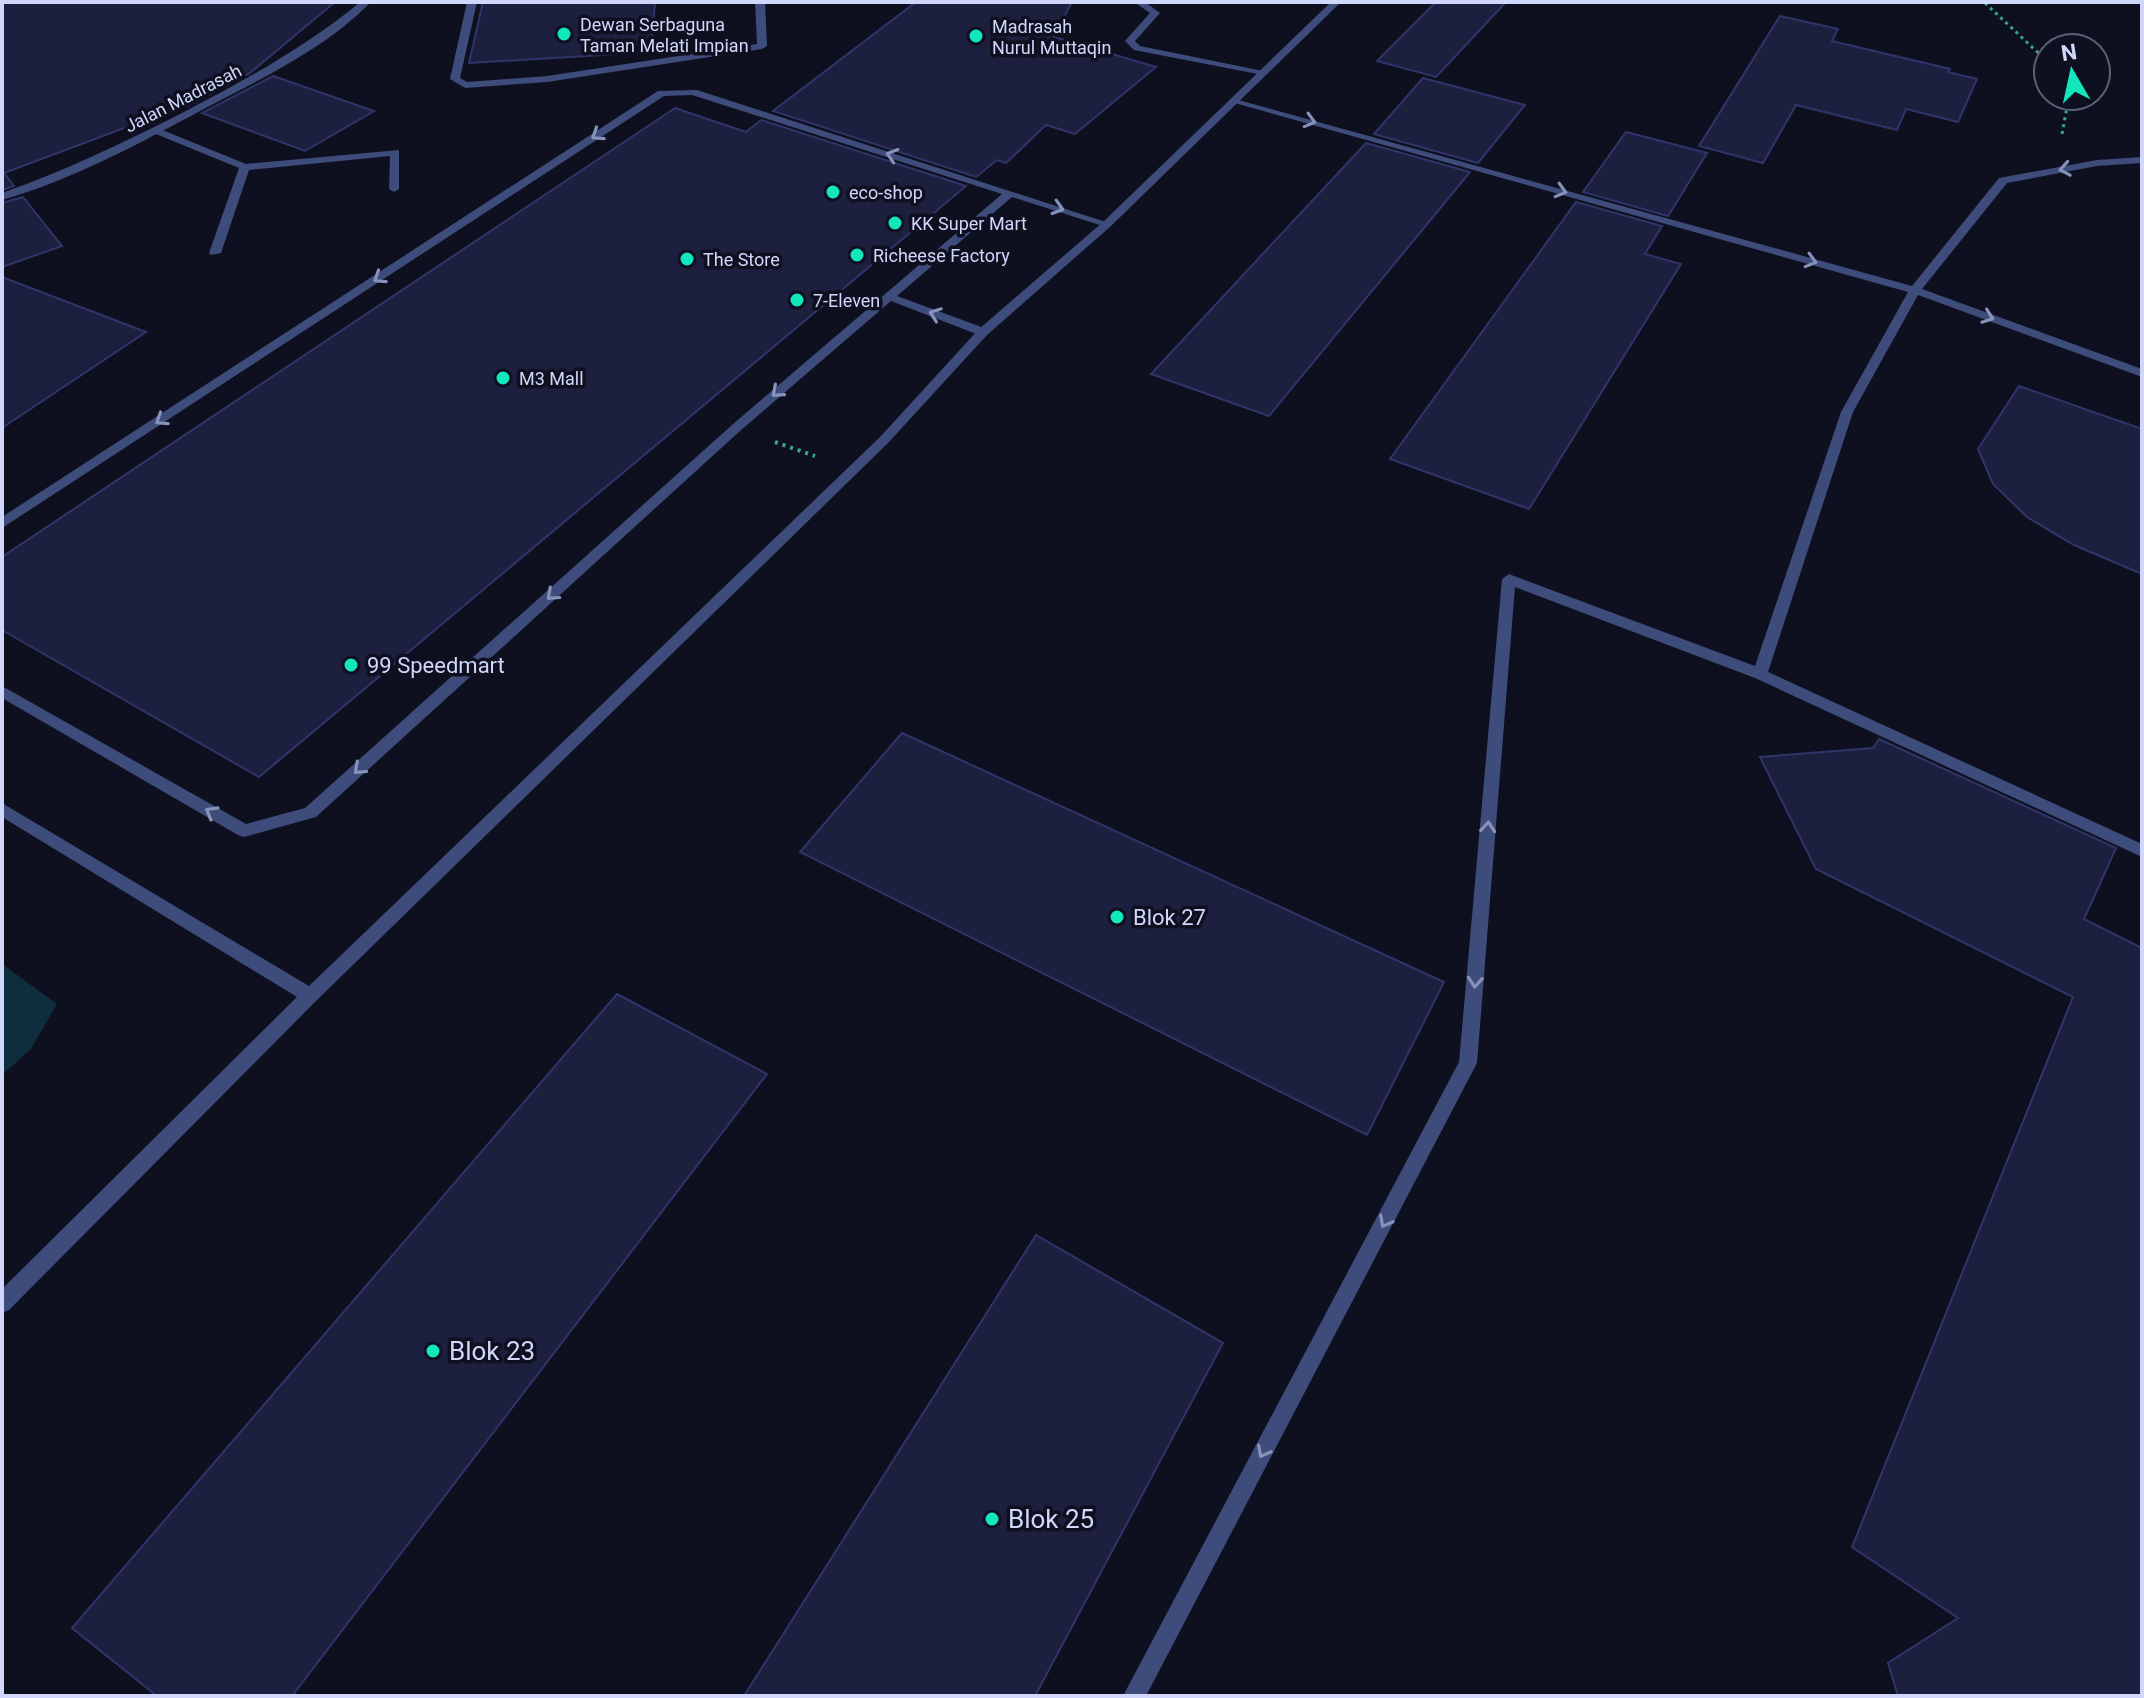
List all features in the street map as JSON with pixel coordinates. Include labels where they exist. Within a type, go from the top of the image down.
[{"type":"street","name":"Jalan Madrasah","points":[[2,197],[84,167],[260,75],[340,25],[366,2]]},
{"type":"street","points":[[472,2],[455,79],[465,85],[547,79],[762,46],[760,2]]},
{"type":"street","points":[[1139,2],[1155,13],[1130,41],[1137,48],[1263,72]]},
{"type":"street","points":[[2,1303],[310,996],[853,469],[983,332],[1107,224],[1336,2]]},
{"type":"street","points":[[2,523],[662,93],[693,92],[1107,224]]},
{"type":"street","points":[[1235,100],[1915,290],[2142,373]]},
{"type":"street","points":[[155,130],[245,167],[395,152],[394,189]]},
{"type":"street","points":[[1760,674],[1847,412],[1915,290],[2003,180],[2097,163],[2142,160]]},
{"type":"street","points":[[215,253],[245,167]]},
{"type":"street","points":[[2,691],[244,831],[310,813],[736,428],[1010,193]]},
{"type":"street","points":[[887,296],[983,332]]},
{"type":"street","points":[[1134,1696],[1468,1063],[1509,579],[1760,674],[2142,851]]},
{"type":"street","points":[[2,809],[310,996]]},
{"type":"path","points":[[1985,3],[2032,47]]},
{"type":"path","points":[[736,428],[853,469]]},
{"type":"water","points":[[2,964],[57,1004],[31,1049],[2,1075]]},
{"type":"building","points":[[2,2],[335,2],[250,73],[186,107],[4,173],[14,186],[2,190]]},
{"type":"building","name":"Dewan Serbaguna Taman Melati Impian","points":[[483,2],[655,2],[651,52],[469,63]]},
{"type":"building","points":[[916,2],[1072,2],[1054,37],[1156,67],[1075,134],[1046,125],[1006,163],[997,160],[976,177],[773,111]]},
{"type":"building","points":[[1436,2],[1506,2],[1436,77],[1377,61]]},
{"type":"building","points":[[1780,16],[1838,29],[1832,41],[1950,69],[1948,72],[1977,79],[1958,122],[1906,109],[1897,130],[1796,105],[1763,163],[1699,146]]},
{"type":"building","points":[[273,76],[374,111],[305,151],[202,113]]},
{"type":"building","points":[[1423,78],[1525,105],[1478,163],[1374,134]]},
{"type":"building","name":"M3 Mall","points":[[675,108],[746,132],[761,120],[966,186],[259,777],[2,630],[2,557]]},
{"type":"building","points":[[1626,132],[1707,153],[1668,216],[1583,192]]},
{"type":"building","points":[[1366,143],[1470,172],[1269,416],[1151,374]]},
{"type":"building","points":[[23,197],[62,246],[2,267],[2,203]]},
{"type":"building","points":[[1576,202],[1662,226],[1645,254],[1681,264],[1529,509],[1390,459]]},
{"type":"building","points":[[2,277],[146,332],[2,428]]},
{"type":"building","points":[[2019,386],[2142,429],[2142,574],[2074,545],[2027,517],[1993,484],[1978,449]]},
{"type":"building","name":"Blok 27","points":[[902,733],[1444,982],[1367,1135],[800,852]]},
{"type":"building","points":[[1879,739],[2116,848],[2084,919],[2142,948],[2142,1696],[1898,1696],[1888,1663],[1958,1618],[1852,1547],[2073,997],[1816,869],[1760,757],[1873,748]]},
{"type":"building","name":"Blok 23","points":[[617,994],[767,1074],[292,1696],[157,1696],[72,1628]]},
{"type":"building","name":"Blok 25","points":[[1036,1235],[1223,1343],[1035,1696],[744,1696]]},
{"type":"place","name":"Dewan Serbaguna Taman Melati Impian","points":[[564,34]]},
{"type":"place","name":"Madrasah Nurul Muttaqin","points":[[976,36]]},
{"type":"place","name":"eco-shop","points":[[833,192]]},
{"type":"place","name":"KK Super Mart","points":[[895,223]]},
{"type":"place","name":"Richeese Factory","points":[[857,255]]},
{"type":"place","name":"The Store","points":[[687,259]]},
{"type":"place","name":"7-Eleven","points":[[797,300]]},
{"type":"place","name":"M3 Mall","points":[[503,378]]},
{"type":"place","name":"99 Speedmart","points":[[351,665]]},
{"type":"place","name":"Blok 27","points":[[1117,917]]},
{"type":"place","name":"Blok 23","points":[[433,1351]]},
{"type":"place","name":"Blok 25","points":[[992,1519]]}]
